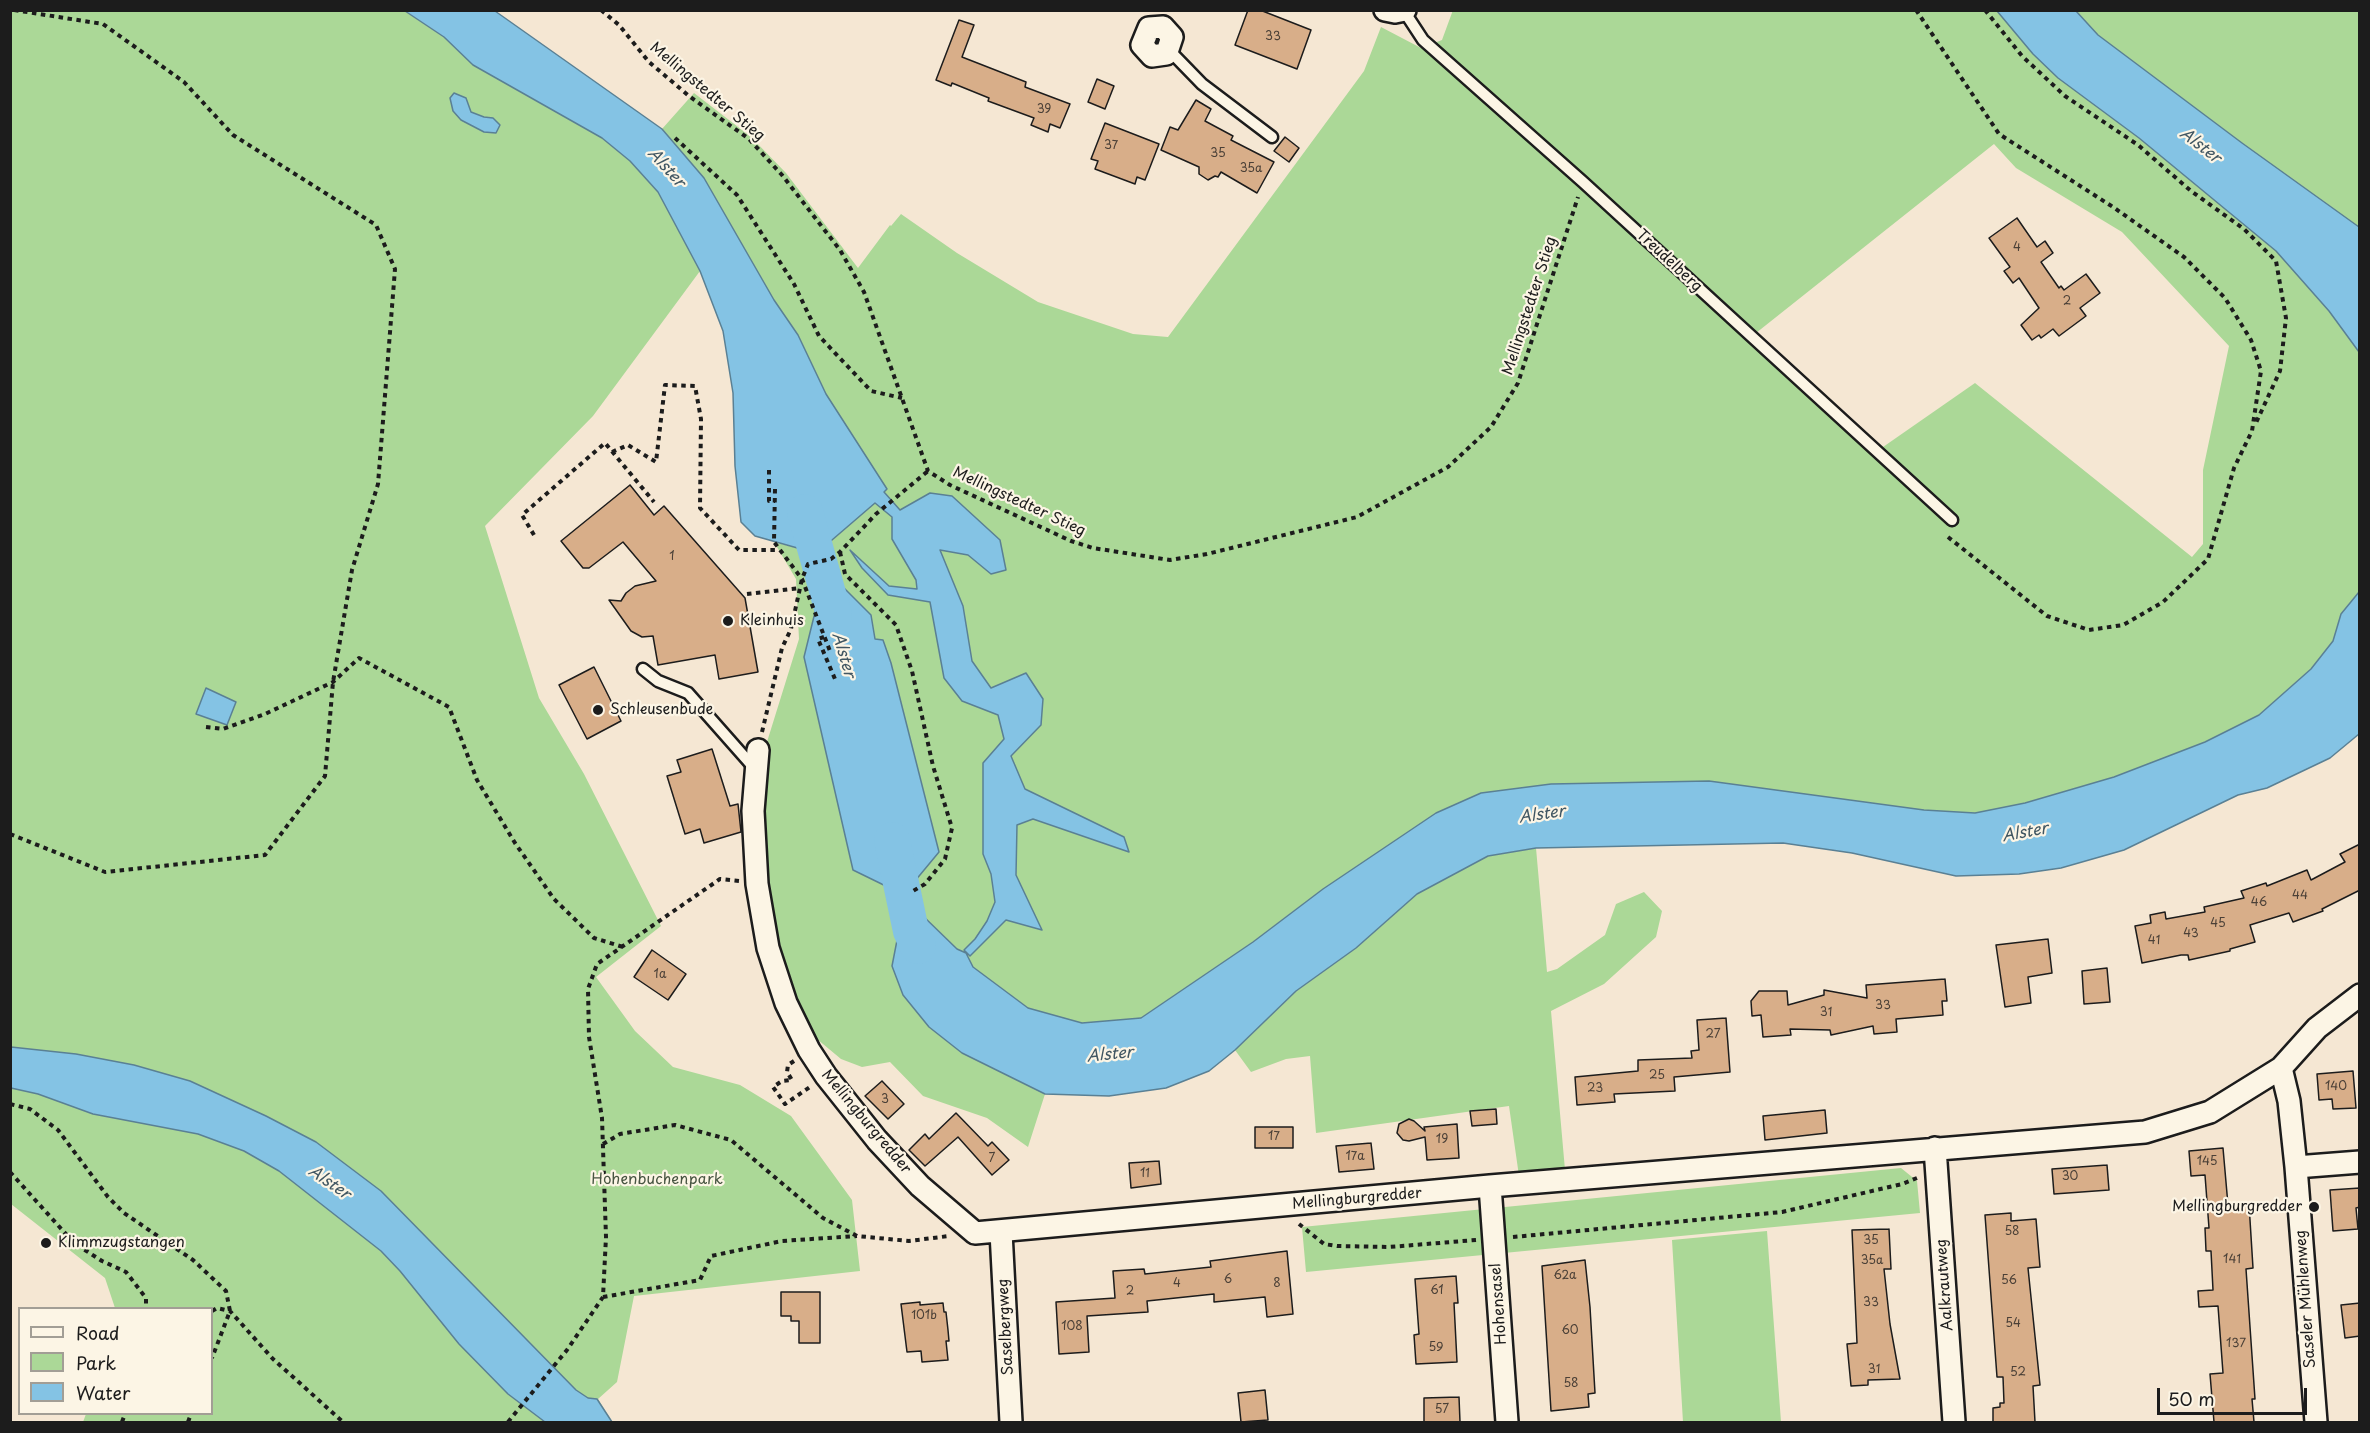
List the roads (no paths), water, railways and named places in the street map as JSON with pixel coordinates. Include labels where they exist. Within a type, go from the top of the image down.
[{"type":"street","name":"Treudelberg","points":[[1385,10],[1404,11]]},
{"type":"street","points":[[1166,19],[1149,28],[1142,45],[1152,56],[1166,54],[1168,49]]},
{"type":"street","name":"Mellingburgredder","points":[[757,760],[753,812],[756,875],[768,948],[786,1003],[808,1050],[877,1140],[920,1186],[975,1233],[1490,1186],[2145,1132],[2210,1112],[2281,1068],[2317,1028],[2360,995]]},
{"type":"street","name":"Saseler Mühlenweg","points":[[2281,1068],[2289,1101],[2296,1167],[2316,1422]]},
{"type":"street","name":"Aalkrautweg","points":[[1935,1148],[1954,1422]]},
{"type":"street","points":[[2296,1167],[2360,1162]]},
{"type":"street","name":"Hohensasel","points":[[1490,1186],[1507,1422]]},
{"type":"street","name":"Saselbergweg","points":[[1000,1232],[1011,1422]]},
{"type":"lane","name":"Treudelberg","points":[[1404,11],[1423,40],[1583,182],[1952,520]]},
{"type":"lane","points":[[1168,49],[1202,84],[1272,137]]},
{"type":"lane","points":[[643,669],[658,681],[688,693],[757,760]]},
{"type":"water","points":[[405,11],[495,11],[662,129],[704,178],[774,300],[798,335],[826,394],[887,489],[884,492],[900,510],[930,493],[952,496],[1000,540],[1006,570],[991,574],[968,555],[940,550],[963,606],[972,661],[991,688],[1026,673],[1043,699],[1041,725],[1011,756],[1025,789],[1124,837],[1129,852],[1033,819],[1017,825],[1016,875],[1042,930],[1006,920],[970,956],[964,950],[987,921],[995,902],[991,874],[983,854],[983,763],[1004,739],[998,715],[962,701],[944,678],[930,602],[888,595],[862,568],[850,550],[889,586],[917,589],[916,580],[892,539],[892,517],[875,503],[825,546],[827,555],[819,559],[810,559],[808,551],[755,536],[741,522],[735,466],[733,393],[723,331],[700,271],[658,192],[630,161],[602,138],[473,65],[444,37]]},
{"type":"water","points":[[1997,11],[2076,11],[2098,35],[2359,227],[2359,352],[2329,311],[2276,251],[2139,138],[2058,78],[2033,54]]},
{"type":"water","points":[[454,93],[466,98],[471,112],[493,118],[500,125],[496,133],[484,132],[461,120],[453,111],[450,98]]},
{"type":"water","points":[[830,563],[838,582],[871,615],[875,639],[883,640],[891,663],[939,852],[910,887],[896,891],[853,870],[804,657],[819,596],[812,567]]},
{"type":"water","points":[[2359,592],[2359,734],[2330,758],[2267,788],[2238,795],[2124,850],[2061,868],[2019,874],[1956,876],[1852,853],[1783,843],[1536,848],[1488,856],[1417,894],[1356,948],[1296,991],[1235,1050],[1209,1071],[1166,1088],[1109,1096],[1045,1094],[962,1053],[929,1027],[903,995],[892,966],[899,930],[896,903],[913,898],[922,915],[957,949],[966,953],[973,967],[1028,1008],[1082,1023],[1141,1018],[1253,942],[1323,889],[1436,813],[1481,793],[1551,784],[1709,781],[1924,810],[1975,813],[2025,803],[2114,777],[2205,742],[2259,715],[2311,669],[2333,641],[2341,614]]},
{"type":"water","points":[[206,688],[236,702],[227,725],[196,714]]},
{"type":"water","points":[[11,1047],[76,1054],[134,1065],[190,1081],[316,1142],[381,1191],[576,1390],[588,1398],[597,1399],[612,1422],[545,1422],[508,1394],[459,1344],[381,1251],[279,1171],[244,1151],[198,1134],[93,1114],[38,1094],[11,1088]]},
{"type":"waterway","name":"Alster","points":[[805,512],[834,615]]},
{"type":"waterway","name":"Alster","points":[[892,840],[911,931],[918,946]]},
{"type":"place","name":"Kleinhuis","points":[[728,621]]},
{"type":"place","name":"Schleusenbude","points":[[598,710]]},
{"type":"place","name":"Mellingburgredder","points":[[2314,1207]]},
{"type":"place","name":"Klimmzugstangen","points":[[46,1243]]},
{"type":"park label","name":"Hohenbuchenpark","points":[[657,1180]]}]
